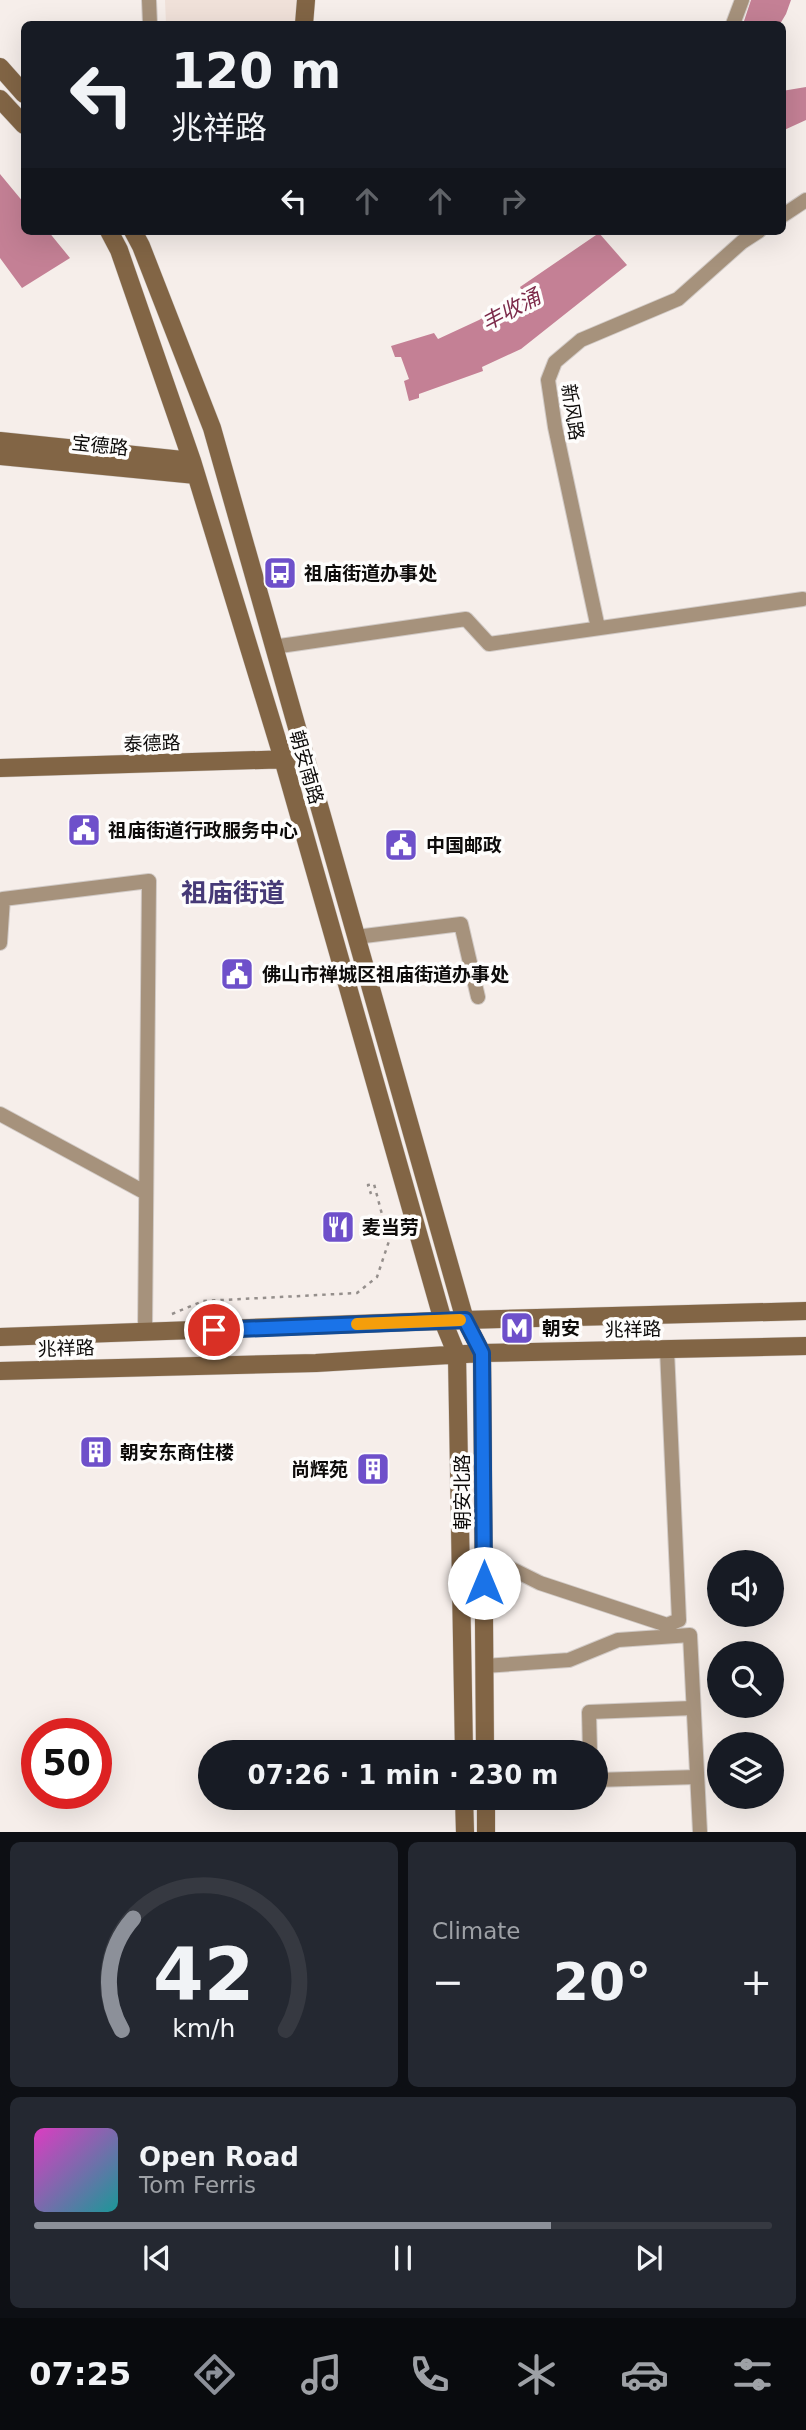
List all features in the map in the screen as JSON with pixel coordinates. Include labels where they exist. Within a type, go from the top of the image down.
[{"type":"main road","points":[[304,21],[306,0]]},
{"type":"main road","points":[[0,67],[21,91]]},
{"type":"main road","points":[[0,99],[21,122]]},
{"type":"main road","name":"朝安南路","points":[[111,235],[119,250],[194,468],[283,759],[443,1321]]},
{"type":"main road","name":"朝安南路","points":[[135,235],[212,428],[465,1320]]},
{"type":"main road","name":"宝德路","points":[[0,441],[194,468]]},
{"type":"main road","name":"宝德路","points":[[0,456],[194,468]]},
{"type":"main road","name":"泰德路","points":[[0,768],[305,758]]},
{"type":"main road","name":"兆祥路","points":[[0,1337],[806,1311]]},
{"type":"main road","name":"朝安北路","points":[[465,1320],[482,1353],[485,1740]]},
{"type":"main road","name":"朝安北路","points":[[443,1321],[457,1355],[464,1740]]},
{"type":"main road","name":"兆祥路","points":[[0,1371],[316,1363],[482,1353],[806,1346]]},
{"type":"main road","points":[[464,1810],[465,1832]]},
{"type":"main road","points":[[486,1810],[486,1832]]},
{"type":"street","points":[[149,0],[150,21]]},
{"type":"street","points":[[734,21],[742,0]]},
{"type":"street","points":[[786,213],[806,200]]},
{"type":"street","name":"新风路","points":[[598,628],[555,427],[548,380],[555,362],[581,340],[678,299],[753,235]]},
{"type":"street","points":[[273,646],[466,619],[489,645],[803,599]]},
{"type":"street","points":[[0,943],[3,899],[149,881],[145,1332]]},
{"type":"street","points":[[356,937],[461,923],[478,998]]},
{"type":"street","points":[[0,1114],[146,1193]]},
{"type":"street","points":[[484,1555],[540,1583],[667,1625],[679,1620],[667,1350]]},
{"type":"street","points":[[484,1666],[569,1660],[618,1640],[690,1636],[700,1832]]},
{"type":"street","points":[[590,1740],[589,1712],[694,1708]]},
{"type":"street","points":[[608,1780],[697,1777]]},
{"type":"path","points":[[172,1314],[203,1301],[357,1293],[377,1277],[389,1241],[374,1184],[368,1185],[370,1194]]},
{"type":"shaded area","points":[[165,0],[297,0],[297,21],[166,21]]},
{"type":"water","points":[[751,0],[791,0],[782,21],[744,21]]},
{"type":"water","points":[[806,87],[806,120],[786,129],[786,90]]},
{"type":"water","points":[[0,174],[21,199],[21,235],[51,235],[70,258],[22,288],[0,258]]},
{"type":"water","name":"丰收涌","points":[[596,235],[601,235],[627,265],[521,349],[482,367],[483,371],[419,394],[419,398],[409,401],[404,381],[409,379],[401,357],[395,357],[391,346],[434,333],[438,339],[479,320],[523,293],[520,287]]},
{"type":"slow traffic","points":[[357,1324],[460,1320]]},
{"type":"place","name":"祖庙街道办事处","points":[[280,573]]},
{"type":"place","name":"祖庙街道行政服务中心","points":[[84,830]]},
{"type":"place","name":"中国邮政","points":[[401,845]]},
{"type":"place","name":"佛山市禅城区祖庙街道办事处","points":[[237,974]]},
{"type":"place","name":"麦当劳","points":[[338,1227]]},
{"type":"place","name":"朝安","points":[[517,1328]]},
{"type":"place","name":"朝安东商住楼","points":[[96,1452]]},
{"type":"place","name":"尚辉苑","points":[[373,1469]]},
{"type":"district","name":"祖庙街道","points":[[233,893]]},
{"type":"route","points":[[214,1330],[465,1320],[482,1353],[484,1583]]}]
